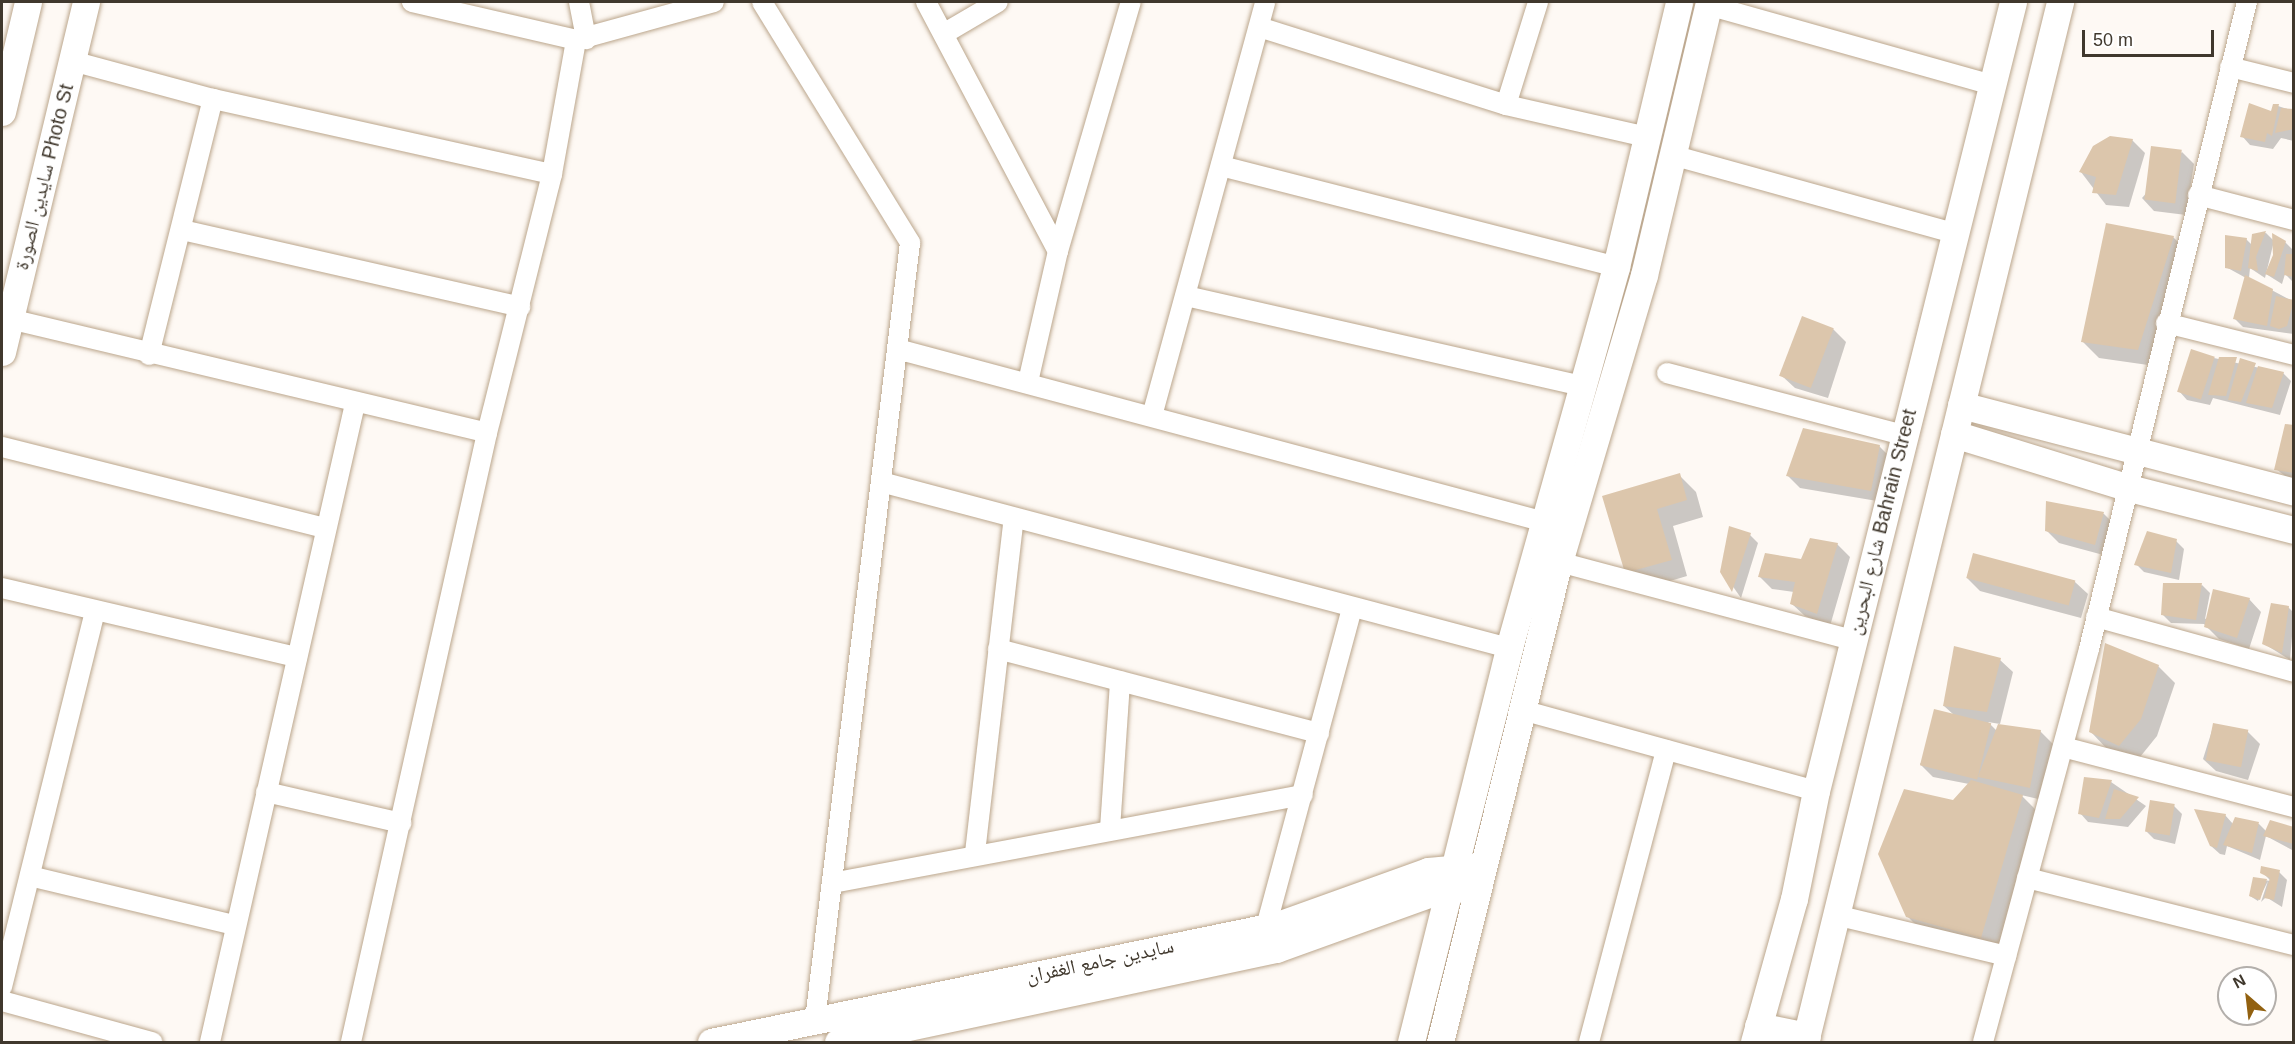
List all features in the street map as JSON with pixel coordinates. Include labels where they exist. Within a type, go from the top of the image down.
[{"type":"street","points":[[2,112],[28,2]]},
{"type":"street","name":"سايدين الصورة Photo St","points":[[2,352],[86,2]]},
{"type":"street","points":[[412,2],[581,40],[713,2]]},
{"type":"street","points":[[351,1042],[487,433],[552,174],[581,40],[579,2]]},
{"type":"street","points":[[762,2],[910,243],[815,1020]]},
{"type":"street","points":[[926,2],[945,33],[1058,251]]},
{"type":"street","points":[[945,33],[998,2]]},
{"type":"street","points":[[1028,382],[1058,251],[1131,2]]},
{"type":"street","points":[[1152,416],[1265,2]]},
{"type":"street","points":[[1506,105],[1538,2]]},
{"type":"street","points":[[1411,1042],[1468,878],[1522,710],[1559,562],[1574,460],[1581,386],[1616,267],[1679,2]]},
{"type":"street","name":"شارع البحرين Bahrain Street","points":[[1756,1034],[1794,899],[1816,791],[1953,233],[2013,2]]},
{"type":"street","points":[[1756,1034],[1806,1039],[1840,916],[1954,434],[2060,2]]},
{"type":"street","points":[[1988,1042],[2006,956],[2139,452],[2166,323],[2247,2]]},
{"type":"street","points":[[1440,1042],[1509,648],[1545,522],[1574,460],[1644,275],[1709,3],[1992,85]]},
{"type":"street","points":[[1259,27],[1506,105],[1647,137]]},
{"type":"street","points":[[72,61],[213,99],[552,174]]},
{"type":"street","points":[[2230,67],[2294,83]]},
{"type":"street","points":[[149,355],[213,99]]},
{"type":"street","points":[[1672,156],[1953,233]]},
{"type":"street","points":[[1221,166],[1616,267]]},
{"type":"street","points":[[2198,195],[2294,219]]},
{"type":"street","points":[[182,230],[520,307]]},
{"type":"street","points":[[1186,296],[1581,386]]},
{"type":"street","points":[[9,319],[354,404],[487,433]]},
{"type":"street","points":[[2166,323],[2294,355]]},
{"type":"street","points":[[897,350],[1028,382],[1545,522]]},
{"type":"street","points":[[1667,373],[1904,435]]},
{"type":"street","points":[[210,1042],[234,925],[354,404]]},
{"type":"street","points":[[1961,405],[2294,492]]},
{"type":"street","points":[[1954,434],[2129,488],[2294,530]]},
{"type":"street","points":[[2,447],[325,528]]},
{"type":"street","points":[[880,482],[1509,648]]},
{"type":"street","points":[[975,853],[1014,518]]},
{"type":"street","points":[[1559,562],[1853,640]]},
{"type":"street","points":[[2,588],[94,614],[297,657]]},
{"type":"street","points":[[1266,927],[1352,608]]},
{"type":"street","points":[[2,987],[94,614]]},
{"type":"street","points":[[2096,617],[2294,672]]},
{"type":"street","points":[[998,649],[1319,733]]},
{"type":"street","points":[[1110,829],[1120,681]]},
{"type":"street","points":[[1522,710],[1816,791]]},
{"type":"street","points":[[2062,747],[2294,807]]},
{"type":"street","points":[[1589,1042],[1666,750]]},
{"type":"street","points":[[266,792],[401,824]]},
{"type":"street","points":[[832,883],[975,853],[1303,795]]},
{"type":"street","name":"سايدين جامع الغفران","points":[[711,1042],[1266,927],[1312,915],[1428,871],[1468,878]]},
{"type":"street","points":[[30,876],[234,925]]},
{"type":"street","name":"سايدين جامع الغفران","points":[[838,1042],[868,1039],[1276,949],[1468,878]]},
{"type":"street","points":[[2027,878],[2294,945]]},
{"type":"street","points":[[1840,916],[2006,956]]},
{"type":"street","points":[[2,1001],[152,1042]]},
{"type":"building","points":[[2249,103],[2271,111],[2273,104],[2279,104],[2272,136],[2267,133],[2265,142],[2240,137]]},
{"type":"building","points":[[2281,108],[2294,109],[2294,129],[2275,133]]},
{"type":"building","points":[[2110,136],[2133,139],[2116,195],[2092,193],[2096,177],[2079,172],[2093,146]]},
{"type":"building","points":[[2151,146],[2182,150],[2175,203],[2144,200]]},
{"type":"building","points":[[2106,223],[2174,236],[2138,350],[2081,342]]},
{"type":"building","points":[[2266,231],[2256,257],[2258,271],[2248,268],[2252,234]]},
{"type":"building","points":[[2272,233],[2286,241],[2274,277],[2265,274],[2273,255]]},
{"type":"building","points":[[2225,235],[2247,238],[2241,271],[2225,268]]},
{"type":"building","points":[[2286,254],[2294,254],[2294,277],[2284,275]]},
{"type":"building","points":[[2245,275],[2273,289],[2267,326],[2233,319]]},
{"type":"building","points":[[2276,296],[2294,300],[2287,326],[2279,329],[2270,326]]},
{"type":"building","points":[[1802,316],[1834,328],[1811,388],[1779,376]]},
{"type":"building","points":[[2191,349],[2215,357],[2201,400],[2177,392]]},
{"type":"building","points":[[2219,357],[2237,357],[2226,396],[2208,395]]},
{"type":"building","points":[[2240,358],[2256,363],[2241,402],[2228,400]]},
{"type":"building","points":[[2258,366],[2284,372],[2272,408],[2246,403]]},
{"type":"building","points":[[2285,424],[2294,425],[2294,473],[2274,470]]},
{"type":"building","points":[[1803,428],[1880,445],[1871,491],[1786,476]]},
{"type":"building","points":[[1680,473],[1687,500],[1657,509],[1672,560],[1625,573],[1602,496]]},
{"type":"building","points":[[2046,501],[2104,512],[2095,545],[2045,531]]},
{"type":"building","points":[[1729,526],[1751,533],[1732,592],[1720,572]]},
{"type":"building","points":[[2147,531],[2177,539],[2171,573],[2134,565]]},
{"type":"building","points":[[1810,538],[1838,543],[1817,614],[1790,604],[1795,582],[1758,577],[1765,553],[1801,559]]},
{"type":"building","points":[[1973,553],[2075,580],[2069,606],[1966,578]]},
{"type":"building","points":[[2163,583],[2202,583],[2196,620],[2161,615]]},
{"type":"building","points":[[2213,589],[2250,598],[2237,638],[2204,627]]},
{"type":"building","points":[[2271,603],[2289,606],[2282,653],[2262,644]]},
{"type":"building","points":[[2105,643],[2159,665],[2141,719],[2119,746],[2089,732]]},
{"type":"building","points":[[1954,646],[2001,658],[1987,712],[1943,706]]},
{"type":"building","points":[[1934,709],[1991,723],[1977,780],[1920,765]]},
{"type":"building","points":[[2213,723],[2248,730],[2241,767],[2206,760]]},
{"type":"building","points":[[1998,724],[2041,730],[2030,788],[1978,777]]},
{"type":"building","points":[[2084,777],[2112,780],[2099,818],[2078,814]]},
{"type":"building","points":[[1971,780],[2023,795],[1981,938],[1906,917],[1878,854],[1904,789],[1953,800]]},
{"type":"building","points":[[2114,789],[2139,797],[2120,819],[2105,819]]},
{"type":"building","points":[[2150,800],[2175,804],[2170,836],[2145,832]]},
{"type":"building","points":[[2194,809],[2226,814],[2217,848],[2210,846]]},
{"type":"building","points":[[2235,817],[2259,822],[2252,853],[2223,845]]},
{"type":"building","points":[[2270,820],[2294,827],[2294,844],[2263,836]]},
{"type":"building","points":[[2261,866],[2280,870],[2274,900],[2264,898],[2270,878],[2260,873]]},
{"type":"building","points":[[2253,877],[2267,879],[2260,900],[2249,896]]}]
